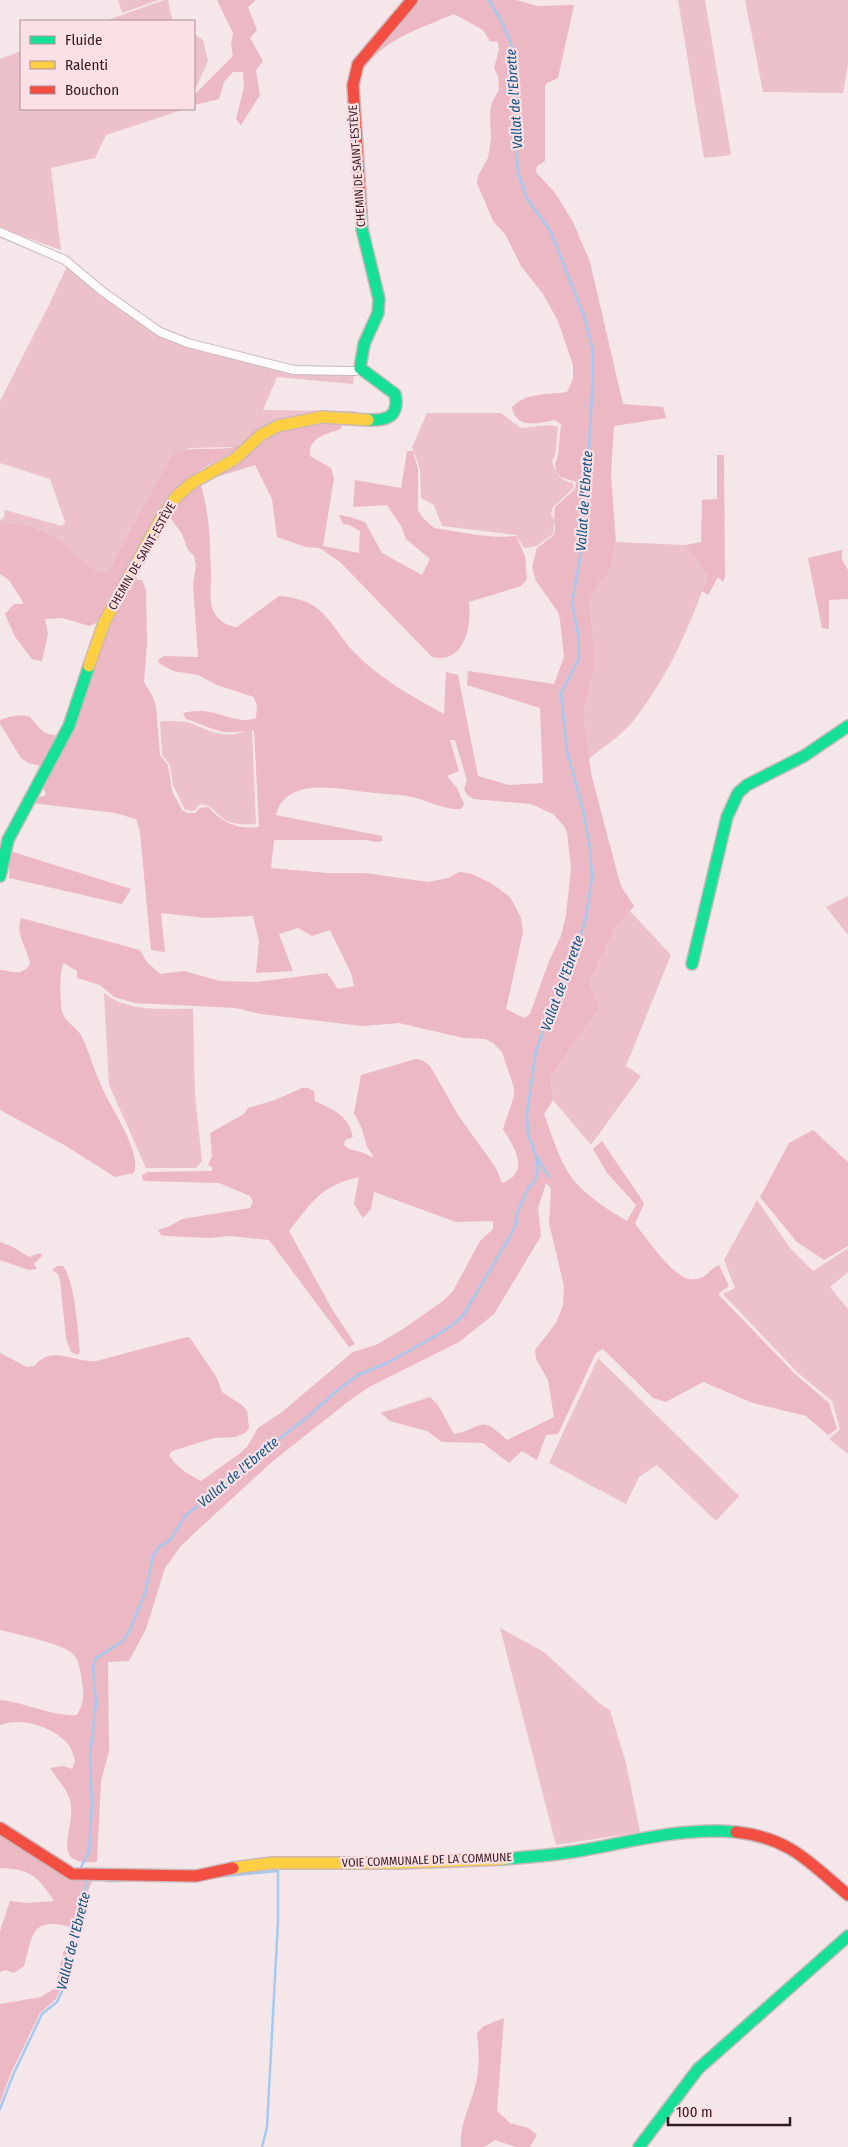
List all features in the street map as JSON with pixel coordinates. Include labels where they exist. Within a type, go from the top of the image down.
[{"type":"street","name":"CHEMIN DE SAINT-ESTÈVE","points":[[0,876],[8,840],[69,726],[104,623],[176,497],[192,483],[235,459],[261,435],[278,426],[322,417],[366,422],[381,421],[392,416],[396,408],[395,394],[360,368],[364,344],[378,313],[379,299],[362,229],[353,85],[358,64],[363,56],[412,0]]},
{"type":"street","points":[[0,232],[65,260],[102,292],[160,332],[188,343],[294,370],[355,371],[360,368]]},
{"type":"street","points":[[692,964],[727,817],[738,793],[747,785],[804,756],[848,726]]},
{"type":"street","name":"VOIE COMMUNALE DE LA COMMUNE","points":[[0,1828],[72,1874],[166,1877],[196,1876],[246,1866],[272,1864],[445,1862],[524,1857],[588,1849],[665,1834],[685,1832],[739,1833],[774,1840],[789,1847],[848,1895]]},
{"type":"street","points":[[639,2147],[698,2069],[848,1936]]},
{"type":"shaded area","points":[[118,0],[158,0],[122,13]]},
{"type":"shaded area","points":[[168,0],[174,20],[108,20]]},
{"type":"shaded area","points":[[217,0],[256,0],[248,7],[257,30],[250,38],[263,61],[256,70],[260,95],[241,125],[236,119],[244,87],[243,72],[233,72],[224,82],[219,99],[195,105],[195,94],[233,56],[231,45],[233,33]]},
{"type":"shaded area","points":[[420,0],[516,0],[537,6],[574,5],[558,78],[547,83],[545,86],[545,161],[537,166],[536,172],[555,193],[573,222],[590,262],[623,404],[663,407],[666,418],[614,426],[611,474],[616,542],[609,573],[600,581],[591,598],[590,609],[594,645],[594,668],[584,710],[584,720],[591,773],[618,876],[622,888],[634,906],[615,929],[589,983],[600,1007],[551,1076],[553,1100],[544,1114],[571,1177],[595,1200],[627,1221],[636,1205],[607,1173],[593,1149],[602,1141],[644,1203],[635,1224],[671,1268],[688,1279],[696,1279],[703,1277],[719,1265],[729,1286],[718,1294],[795,1374],[829,1403],[837,1429],[828,1435],[806,1416],[753,1403],[703,1382],[666,1402],[653,1398],[603,1349],[596,1353],[558,1434],[546,1435],[537,1460],[522,1451],[509,1463],[483,1443],[442,1442],[427,1431],[390,1421],[381,1413],[430,1397],[438,1405],[454,1434],[486,1425],[507,1440],[554,1417],[548,1380],[536,1359],[535,1350],[556,1323],[563,1305],[564,1286],[549,1223],[551,1188],[546,1183],[538,1208],[541,1236],[494,1314],[459,1342],[369,1387],[349,1401],[273,1461],[181,1546],[165,1568],[146,1629],[129,1661],[108,1662],[109,1751],[101,1781],[97,1862],[82,1862],[73,1859],[68,1853],[67,1846],[71,1816],[70,1800],[66,1790],[50,1768],[63,1766],[72,1769],[75,1761],[70,1747],[58,1735],[34,1724],[16,1722],[0,1725],[0,1700],[19,1703],[58,1714],[77,1715],[83,1694],[79,1664],[74,1655],[69,1651],[51,1643],[0,1630],[0,1353],[27,1367],[34,1366],[49,1356],[56,1355],[96,1361],[187,1337],[190,1338],[217,1378],[222,1392],[242,1405],[247,1411],[249,1428],[245,1433],[236,1437],[214,1438],[172,1451],[169,1455],[176,1464],[201,1481],[239,1454],[247,1447],[258,1428],[282,1412],[353,1352],[376,1345],[443,1301],[453,1291],[480,1241],[493,1229],[493,1221],[456,1222],[374,1192],[371,1209],[363,1218],[354,1204],[359,1177],[335,1185],[318,1196],[289,1231],[332,1309],[355,1344],[349,1347],[269,1240],[230,1236],[209,1238],[166,1236],[161,1235],[158,1230],[182,1219],[250,1208],[253,1202],[250,1196],[219,1183],[143,1181],[142,1175],[148,1172],[211,1171],[213,1168],[208,1165],[212,1156],[210,1133],[244,1114],[248,1108],[275,1100],[302,1088],[314,1091],[315,1101],[339,1114],[348,1123],[353,1137],[345,1140],[344,1145],[346,1147],[374,1157],[367,1147],[362,1129],[354,1113],[361,1075],[416,1059],[422,1060],[430,1066],[458,1115],[496,1168],[502,1183],[511,1178],[518,1166],[518,1158],[503,1129],[514,1096],[514,1088],[502,1052],[493,1043],[485,1039],[463,1038],[399,1023],[362,1026],[261,1014],[235,1008],[135,1003],[114,997],[100,985],[77,978],[77,971],[64,963],[61,971],[60,986],[63,1015],[81,1035],[98,1079],[124,1128],[133,1152],[134,1173],[115,1177],[66,1146],[0,1110],[0,970],[20,972],[30,964],[20,936],[21,918],[140,950],[146,961],[160,974],[184,971],[220,981],[256,982],[327,973],[338,989],[354,986],[351,973],[330,930],[312,936],[298,928],[279,934],[293,971],[256,973],[259,941],[253,916],[206,918],[161,913],[165,952],[151,950],[140,832],[136,819],[115,813],[32,803],[33,799],[46,795],[42,783],[49,768],[28,763],[21,758],[0,724],[0,720],[8,717],[26,716],[30,717],[44,732],[65,736],[103,637],[132,579],[142,580],[146,590],[147,644],[144,682],[153,697],[156,707],[160,755],[168,765],[172,791],[182,810],[187,813],[195,813],[200,808],[208,807],[230,824],[251,828],[259,827],[254,730],[225,732],[186,719],[183,713],[203,711],[239,720],[250,720],[256,718],[257,706],[254,697],[217,685],[198,675],[173,671],[160,664],[158,660],[164,656],[198,657],[193,584],[196,565],[194,556],[188,550],[182,534],[169,516],[176,505],[199,486],[201,486],[204,497],[209,530],[211,602],[219,620],[237,627],[279,596],[307,602],[324,615],[355,653],[375,671],[409,694],[444,714],[446,672],[458,675],[478,776],[509,785],[543,783],[540,708],[467,685],[468,671],[554,684],[564,657],[560,620],[558,612],[536,581],[532,567],[537,548],[554,535],[555,507],[575,489],[576,482],[561,477],[556,471],[555,464],[558,456],[561,424],[555,420],[542,423],[522,422],[514,414],[512,407],[531,396],[567,392],[573,379],[573,365],[558,321],[543,294],[521,266],[505,234],[493,221],[477,183],[478,176],[488,158],[491,139],[490,113],[492,102],[499,90],[498,76],[494,68],[499,50],[498,42],[490,41],[483,30],[454,14],[406,34],[374,56],[366,66],[364,62]],"holes":[[[450,740],[455,740],[467,781],[464,789],[467,795],[474,799],[531,804],[553,814],[567,832],[571,868],[566,915],[561,936],[549,961],[530,1014],[524,1018],[506,1009],[523,932],[521,918],[510,897],[491,883],[469,873],[459,872],[448,878],[428,882],[365,873],[328,873],[271,868],[274,840],[382,841],[382,836],[276,815],[282,803],[290,795],[301,790],[328,788],[401,795],[436,805],[461,809],[464,804],[457,788],[447,776],[459,771]]]},
{"type":"shaded area","points":[[678,0],[705,0],[731,155],[704,158]]},
{"type":"shaded area","points":[[745,0],[848,0],[848,64],[843,93],[763,92]]},
{"type":"shaded area","points":[[195,35],[203,40],[208,61],[195,90]]},
{"type":"shaded area","points":[[20,51],[20,110],[182,110],[106,135],[95,158],[51,168],[61,250],[0,228],[0,59]]},
{"type":"shaded area","points":[[67,266],[114,303],[167,337],[292,372],[354,375],[353,384],[277,377],[263,410],[356,411],[356,417],[285,420],[257,430],[256,426],[240,444],[234,447],[190,448],[171,456],[108,571],[101,571],[89,566],[63,542],[41,530],[25,525],[0,525],[0,520],[4,517],[5,510],[62,526],[65,522],[50,479],[0,463],[0,401]]},
{"type":"shaded area","points":[[427,413],[501,413],[521,428],[550,425],[558,427],[556,449],[552,461],[559,476],[573,483],[574,488],[553,507],[551,514],[555,520],[553,534],[537,546],[524,548],[516,535],[442,526],[434,505],[421,498],[420,469],[412,447]]},
{"type":"shaded area","points":[[304,421],[342,423],[341,429],[315,440],[310,450],[310,456],[331,468],[334,478],[323,546],[359,553],[360,531],[343,524],[339,515],[350,517],[365,522],[382,553],[422,575],[430,559],[406,539],[401,526],[387,505],[353,507],[355,480],[401,488],[407,451],[413,451],[418,469],[418,510],[423,518],[434,528],[485,536],[516,536],[525,556],[527,579],[521,586],[469,602],[469,622],[464,642],[452,655],[443,658],[432,657],[341,563],[320,548],[306,547],[277,537],[272,499],[255,465],[210,479],[269,431]]},
{"type":"shaded area","points":[[257,425],[257,430],[234,452],[203,468],[170,496],[98,622],[90,626],[62,618],[45,619],[48,634],[42,661],[32,659],[15,637],[5,614],[14,604],[23,604],[23,602],[9,580],[0,574],[0,525],[25,525],[41,530],[63,542],[89,566],[101,571],[108,571],[171,456],[186,450],[234,447],[240,444]]},
{"type":"shaded area","points":[[717,455],[724,455],[725,577],[723,582],[718,577],[708,595],[702,591],[708,575],[685,545],[701,542],[702,500],[717,499]]},
{"type":"shaded area","points":[[616,542],[685,545],[708,575],[685,633],[657,688],[633,721],[589,759],[584,710],[594,668],[591,598],[600,581],[609,573]]},
{"type":"shaded area","points":[[842,550],[842,560],[848,570],[848,599],[829,600],[829,629],[822,628],[808,558]]},
{"type":"shaded area","points":[[160,722],[190,723],[209,731],[227,735],[252,730],[256,824],[231,822],[224,819],[211,808],[200,804],[194,811],[185,810],[173,785],[170,765],[162,755]]},
{"type":"shaded area","points":[[10,851],[131,889],[122,904],[9,878]]},
{"type":"shaded area","points":[[848,896],[848,935],[826,907]]},
{"type":"shaded area","points":[[630,911],[671,955],[626,1066],[641,1076],[591,1145],[553,1100],[551,1076],[600,1007],[589,983],[615,929]]},
{"type":"shaded area","points":[[104,993],[135,1007],[193,1009],[195,1095],[202,1161],[196,1168],[146,1168],[109,1085]]},
{"type":"shaded area","points":[[813,1130],[848,1162],[848,1246],[824,1260],[797,1242],[760,1197],[789,1143]]},
{"type":"shaded area","points":[[757,1200],[790,1248],[813,1271],[848,1248],[848,1272],[830,1287],[848,1309],[848,1454],[829,1439],[840,1429],[832,1401],[798,1373],[723,1294],[735,1288],[724,1260]]},
{"type":"shaded area","points":[[0,1242],[13,1247],[29,1257],[40,1253],[42,1256],[34,1264],[37,1269],[29,1270],[0,1260]]},
{"type":"shaded area","points":[[57,1266],[63,1266],[67,1273],[73,1295],[80,1352],[78,1355],[71,1352],[66,1339],[60,1280],[58,1274],[52,1270]]},
{"type":"shaded area","points":[[598,1358],[739,1496],[716,1521],[657,1465],[639,1477],[626,1504],[549,1463]]},
{"type":"shaded area","points":[[500,1628],[544,1652],[599,1703],[610,1710],[626,1763],[640,1832],[556,1845]]},
{"type":"shaded area","points":[[0,1832],[93,1879],[75,1928],[50,1924],[37,1929],[33,1935],[24,1966],[14,1973],[5,1970],[0,1972],[0,1931],[10,1901],[26,1903],[54,1901],[43,1885],[32,1875],[19,1870],[0,1868]]},
{"type":"shaded area","points":[[64,1950],[68,1955],[64,1982],[56,1999],[40,2013],[11,2073],[0,2103],[0,2004],[41,1997],[55,1988]]},
{"type":"shaded area","points":[[504,2018],[497,2111],[510,2123],[528,2128],[537,2135],[530,2147],[516,2147],[495,2140],[484,2147],[461,2147],[463,2124],[478,2074],[479,2053],[477,2033],[484,2026]]},
{"type":"waterway","name":"Vallat de l'Ebrette","points":[[81,1867],[89,1852],[92,1803],[90,1756],[96,1702],[93,1667],[96,1658],[123,1641],[129,1632],[145,1593],[153,1556],[159,1547],[170,1540],[186,1515],[243,1471],[263,1451],[309,1416],[333,1394],[358,1375],[387,1363],[432,1338],[454,1324],[464,1314],[515,1227],[517,1213],[528,1189],[535,1181],[538,1169],[536,1156],[528,1134],[527,1113],[536,1051],[546,1023],[568,975],[578,945],[586,917],[592,878],[590,848],[583,810],[567,751],[561,693],[579,659],[578,633],[572,603],[584,536],[593,350],[584,316],[550,230],[527,199],[518,172],[516,151],[519,120],[511,44],[502,22],[489,0]]},
{"type":"waterway","name":"Vallat de l'Ebrette","points":[[537,1157],[549,1177]]},
{"type":"waterway","points":[[214,1877],[278,1871],[278,1921],[267,2127],[262,2147]]},
{"type":"waterway","name":"Vallat de l'Ebrette","points":[[0,2109],[13,2075],[42,2014],[57,2002],[65,1985],[74,1935],[87,1882],[82,1879]]},
{"type":"waterway","points":[[106,1881],[119,1881]]},
{"type":"traffic: fast","points":[[361,212],[362,229],[379,299],[378,313],[364,344],[360,368],[395,394],[396,401],[396,407],[391,416],[368,420]]},
{"type":"traffic: fast","points":[[0,876],[8,840],[69,726],[89,666]]},
{"type":"traffic: fast","points":[[692,964],[727,817],[738,793],[747,785],[804,756],[848,726]]},
{"type":"traffic: fast","points":[[504,1859],[574,1852],[679,1833],[698,1831],[736,1832]]},
{"type":"traffic: fast","points":[[639,2147],[698,2069],[848,1936]]},
{"type":"traffic: slow","points":[[89,666],[104,623],[159,522],[176,497],[192,483],[235,459],[261,435],[278,426],[322,417],[368,420]]},
{"type":"traffic: slow","points":[[233,1868],[272,1863],[398,1863],[504,1859]]},
{"type":"traffic: jam","points":[[361,212],[353,85],[358,64],[412,0]]},
{"type":"traffic: jam","points":[[0,1828],[72,1874],[196,1876],[233,1868]]},
{"type":"traffic: jam","points":[[736,1832],[771,1840],[798,1853],[848,1895]]}]
